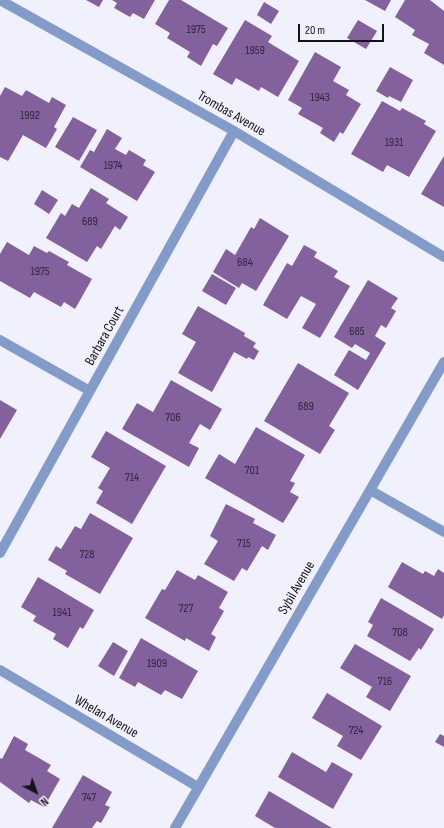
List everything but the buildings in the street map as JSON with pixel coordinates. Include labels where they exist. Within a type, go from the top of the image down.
[{"type":"street","name":"Trombas Avenue","points":[[0,0],[234,131],[444,257]]},
{"type":"street","name":"Barbara Court","points":[[0,553],[234,131]]},
{"type":"street","points":[[0,340],[90,392]]},
{"type":"street","name":"Sybil Avenue","points":[[174,828],[444,362]]},
{"type":"street","points":[[370,490],[444,532]]},
{"type":"street","name":"Whelan Avenue","points":[[0,670],[198,787]]}]
